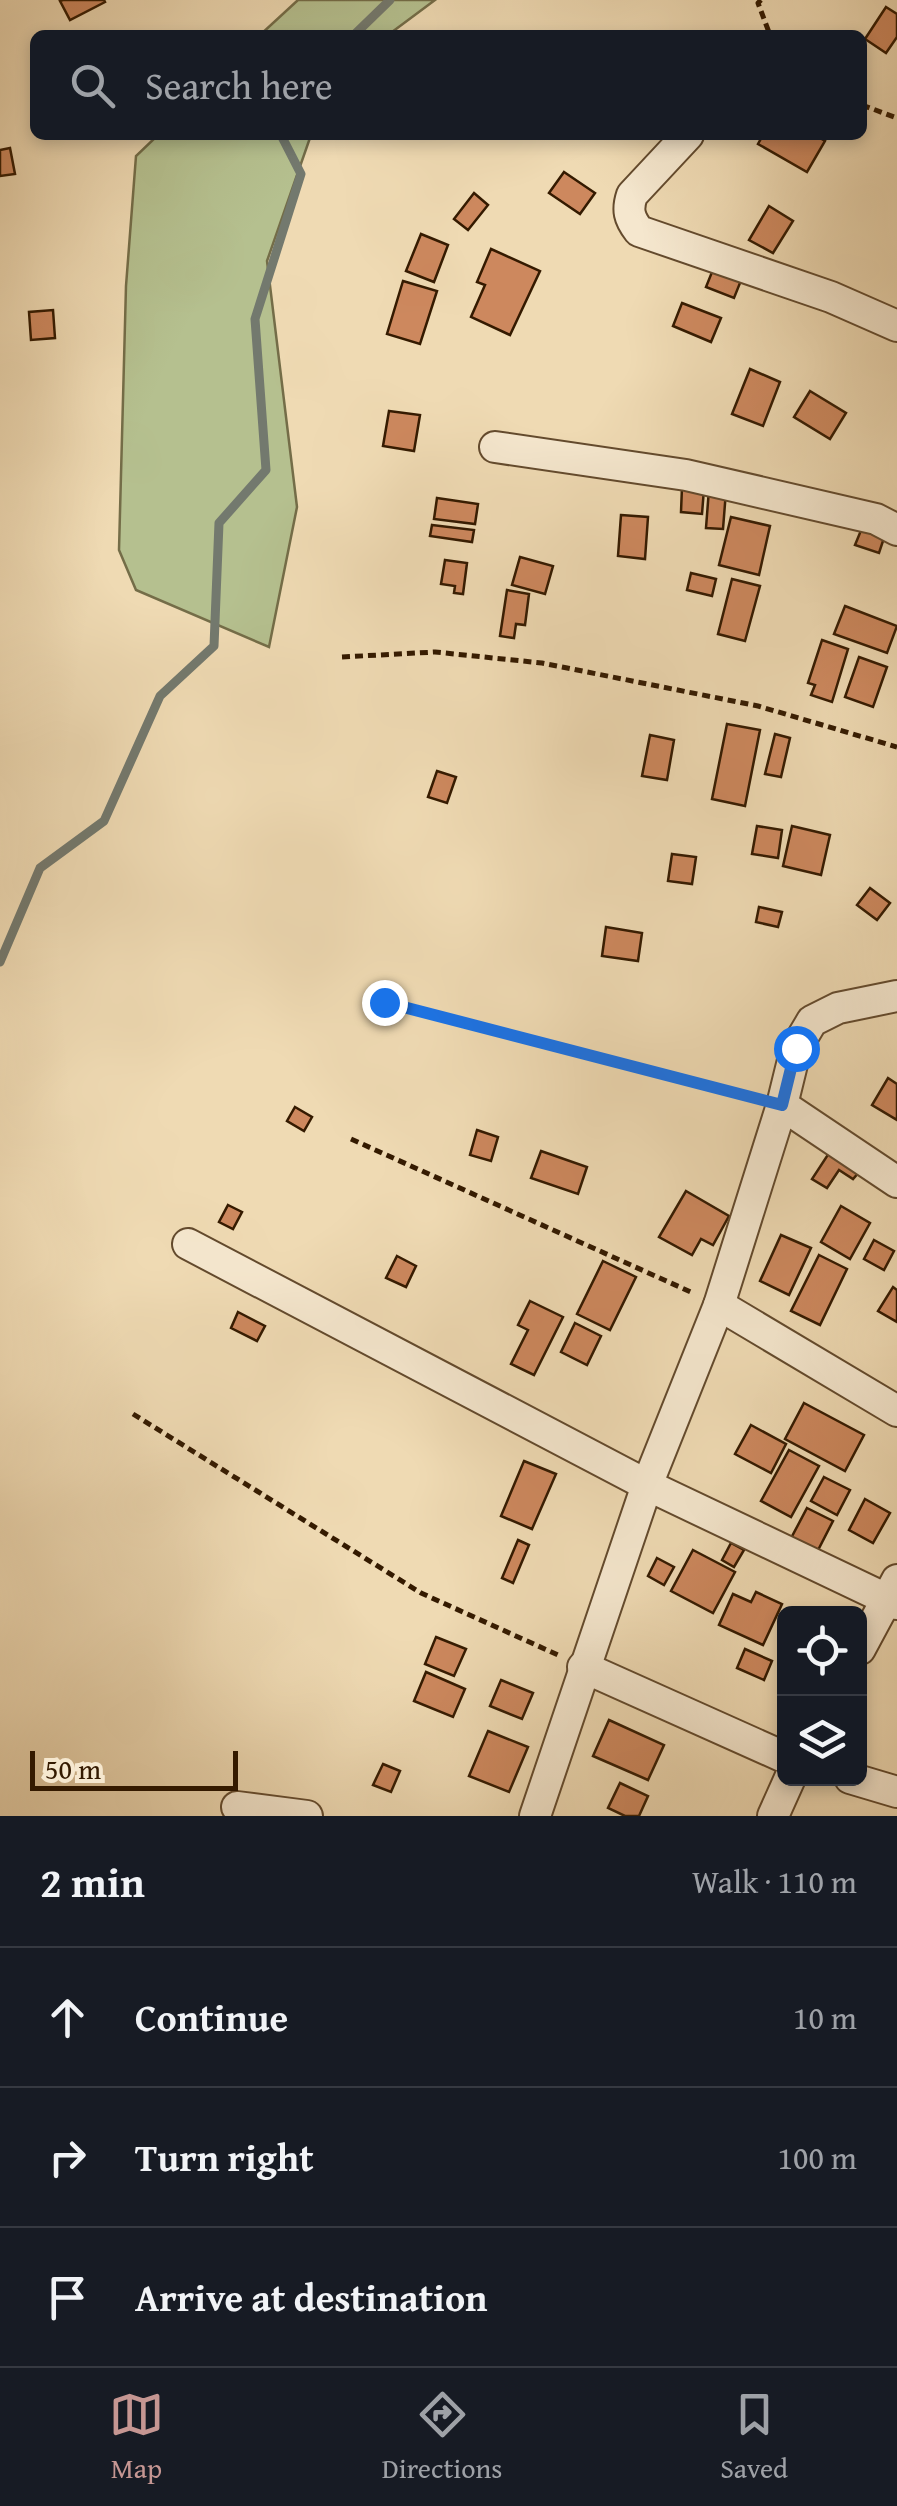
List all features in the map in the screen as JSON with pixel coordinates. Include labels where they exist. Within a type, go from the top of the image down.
[{"type":"street","points":[[683,140],[632,195],[628,207],[630,220],[639,231],[831,297],[897,326]]},
{"type":"street","points":[[495,447],[686,475],[876,519],[897,530]]},
{"type":"street","points":[[535,1816],[647,1484],[718,1305],[782,1105],[796,1048],[812,1021],[838,1008],[897,996]]},
{"type":"street","points":[[782,1105],[897,1182]]},
{"type":"street","points":[[188,1244],[647,1484],[894,1595],[867,1639]]},
{"type":"street","points":[[718,1305],[897,1411]]},
{"type":"street","points":[[583,1667],[777,1754]]},
{"type":"street","points":[[867,1783],[897,1792]]},
{"type":"street","points":[[773,1816],[786,1786]]},
{"type":"street","points":[[236,1807],[308,1816]]},
{"type":"path","points":[[761,0],[758,3],[768,30]]},
{"type":"path","points":[[867,106],[897,118]]},
{"type":"path","points":[[342,657],[435,652],[542,663],[758,706],[897,746]]},
{"type":"path","points":[[384,1002],[782,1105]]},
{"type":"path","points":[[351,1139],[718,1305]]},
{"type":"path","points":[[133,1414],[420,1594],[583,1667]]},
{"type":"green space","points":[[298,0],[435,0],[395,30],[265,30]]},
{"type":"green space","points":[[153,140],[309,140],[267,261],[297,507],[269,647],[136,590],[119,550],[126,286],[136,156]]},
{"type":"building","points":[[60,1],[105,2],[70,20]]},
{"type":"building","points":[[886,7],[897,14],[897,37],[886,53],[867,40]]},
{"type":"building","points":[[760,140],[825,141],[807,172],[758,144]]},
{"type":"building","points":[[10,148],[15,174],[0,176],[0,150]]},
{"type":"building","points":[[564,172],[595,193],[580,214],[549,193]]},
{"type":"building","points":[[474,193],[488,205],[468,230],[454,219]]},
{"type":"building","points":[[769,206],[793,221],[773,253],[749,240]]},
{"type":"building","points":[[421,234],[448,245],[434,282],[406,271]]},
{"type":"building","points":[[491,249],[540,271],[510,335],[471,317],[485,285],[477,282]]},
{"type":"building","points":[[716,262],[744,273],[734,298],[706,287]]},
{"type":"building","points":[[403,281],[437,291],[420,344],[387,334]]},
{"type":"building","points":[[682,303],[721,318],[711,342],[673,326]]},
{"type":"building","points":[[53,310],[55,338],[31,340],[29,312]]},
{"type":"building","points":[[750,369],[780,382],[763,426],[732,414]]},
{"type":"building","points":[[810,391],[846,413],[830,439],[794,417]]},
{"type":"building","points":[[389,411],[420,415],[414,451],[383,446]]},
{"type":"building","points":[[682,487],[704,489],[702,514],[681,512]]},
{"type":"building","points":[[709,489],[726,491],[723,529],[706,528]]},
{"type":"building","points":[[437,498],[478,504],[475,524],[434,519]]},
{"type":"building","points":[[621,515],[648,517],[645,559],[618,556]]},
{"type":"building","points":[[731,517],[770,526],[759,575],[719,565]]},
{"type":"building","points":[[432,525],[474,530],[472,542],[430,536]]},
{"type":"building","points":[[862,528],[885,535],[879,553],[855,545]]},
{"type":"building","points":[[520,557],[553,566],[545,594],[512,585]]},
{"type":"building","points":[[445,560],[467,563],[463,594],[454,593],[455,586],[441,584]]},
{"type":"building","points":[[691,573],[716,579],[712,596],[687,590]]},
{"type":"building","points":[[732,579],[760,586],[745,641],[718,634]]},
{"type":"building","points":[[507,590],[529,594],[525,625],[516,624],[514,638],[500,636]]},
{"type":"building","points":[[845,606],[897,626],[887,653],[834,634]]},
{"type":"building","points":[[822,640],[848,649],[832,702],[811,695],[815,685],[808,683]]},
{"type":"building","points":[[859,657],[887,667],[873,707],[845,697]]},
{"type":"building","points":[[727,724],[760,730],[745,806],[712,799]]},
{"type":"building","points":[[775,734],[790,738],[781,777],[765,774]]},
{"type":"building","points":[[650,735],[674,740],[667,780],[642,776]]},
{"type":"building","points":[[437,771],[456,777],[447,803],[428,797]]},
{"type":"building","points":[[757,826],[782,830],[778,858],[752,854]]},
{"type":"building","points":[[792,826],[830,835],[821,875],[783,866]]},
{"type":"building","points":[[672,854],[696,857],[692,884],[668,881]]},
{"type":"building","points":[[870,888],[890,903],[877,920],[857,905]]},
{"type":"building","points":[[759,907],[782,912],[778,927],[756,922]]},
{"type":"building","points":[[606,927],[642,933],[638,961],[602,956]]},
{"type":"building","points":[[888,1078],[897,1084],[897,1120],[872,1105]]},
{"type":"building","points":[[295,1107],[312,1117],[304,1131],[287,1121]]},
{"type":"building","points":[[477,1130],[498,1137],[491,1161],[470,1155]]},
{"type":"building","points":[[831,1150],[860,1171],[853,1179],[839,1170],[827,1188],[812,1179]]},
{"type":"building","points":[[541,1151],[587,1167],[578,1194],[531,1178]]},
{"type":"building","points":[[686,1191],[729,1216],[713,1245],[701,1239],[692,1255],[659,1237]]},
{"type":"building","points":[[228,1205],[242,1212],[233,1229],[219,1222]]},
{"type":"building","points":[[841,1206],[870,1223],[850,1259],[821,1242]]},
{"type":"building","points":[[781,1235],[811,1248],[789,1295],[760,1281]]},
{"type":"building","points":[[874,1240],[894,1251],[884,1270],[864,1259]]},
{"type":"building","points":[[819,1255],[847,1269],[820,1325],[791,1311]]},
{"type":"building","points":[[397,1256],[416,1266],[406,1287],[386,1278]]},
{"type":"building","points":[[603,1261],[636,1277],[610,1330],[577,1314]]},
{"type":"building","points":[[893,1287],[897,1290],[897,1322],[878,1311]]},
{"type":"building","points":[[530,1301],[563,1317],[534,1375],[511,1364],[528,1330],[518,1325]]},
{"type":"building","points":[[238,1312],[265,1326],[257,1341],[231,1328]]},
{"type":"building","points":[[575,1323],[601,1336],[587,1365],[561,1352]]},
{"type":"building","points":[[804,1403],[864,1435],[845,1471],[785,1439]]},
{"type":"building","points":[[751,1425],[786,1444],[771,1473],[735,1454]]},
{"type":"building","points":[[789,1450],[819,1466],[791,1517],[761,1501]]},
{"type":"building","points":[[524,1461],[556,1474],[532,1529],[501,1516]]},
{"type":"building","points":[[824,1477],[850,1490],[837,1515],[811,1501]]},
{"type":"building","points":[[865,1499],[890,1513],[873,1543],[849,1530]]},
{"type":"building","points":[[807,1508],[833,1521],[815,1556],[789,1542]]},
{"type":"building","points":[[518,1540],[529,1545],[513,1583],[502,1578]]},
{"type":"building","points":[[731,1543],[744,1550],[734,1567],[722,1560]]},
{"type":"building","points":[[693,1550],[735,1572],[713,1613],[671,1591]]},
{"type":"building","points":[[657,1558],[674,1567],[664,1585],[648,1576]]},
{"type":"building","points":[[756,1592],[782,1604],[777,1606],[763,1645],[719,1625],[733,1594],[751,1602]]},
{"type":"building","points":[[436,1637],[466,1649],[454,1676],[425,1664]]},
{"type":"building","points":[[745,1649],[772,1661],[764,1680],[737,1668]]},
{"type":"building","points":[[426,1672],[465,1689],[453,1717],[414,1701]]},
{"type":"building","points":[[501,1680],[533,1693],[522,1719],[490,1706]]},
{"type":"building","points":[[609,1720],[664,1745],[648,1780],[593,1756]]},
{"type":"building","points":[[488,1731],[528,1747],[509,1792],[469,1776]]},
{"type":"building","points":[[383,1764],[400,1771],[391,1792],[373,1785]]},
{"type":"building","points":[[620,1783],[648,1796],[639,1816],[625,1816],[608,1808]]},
{"type":"waterway","points":[[359,30],[390,0]]},
{"type":"waterway","points":[[0,962],[40,868],[104,821],[160,696],[214,646],[219,523],[266,470],[255,319],[301,174],[284,140]]},
{"type":"route","points":[[384,1002],[782,1105],[796,1048]]}]
